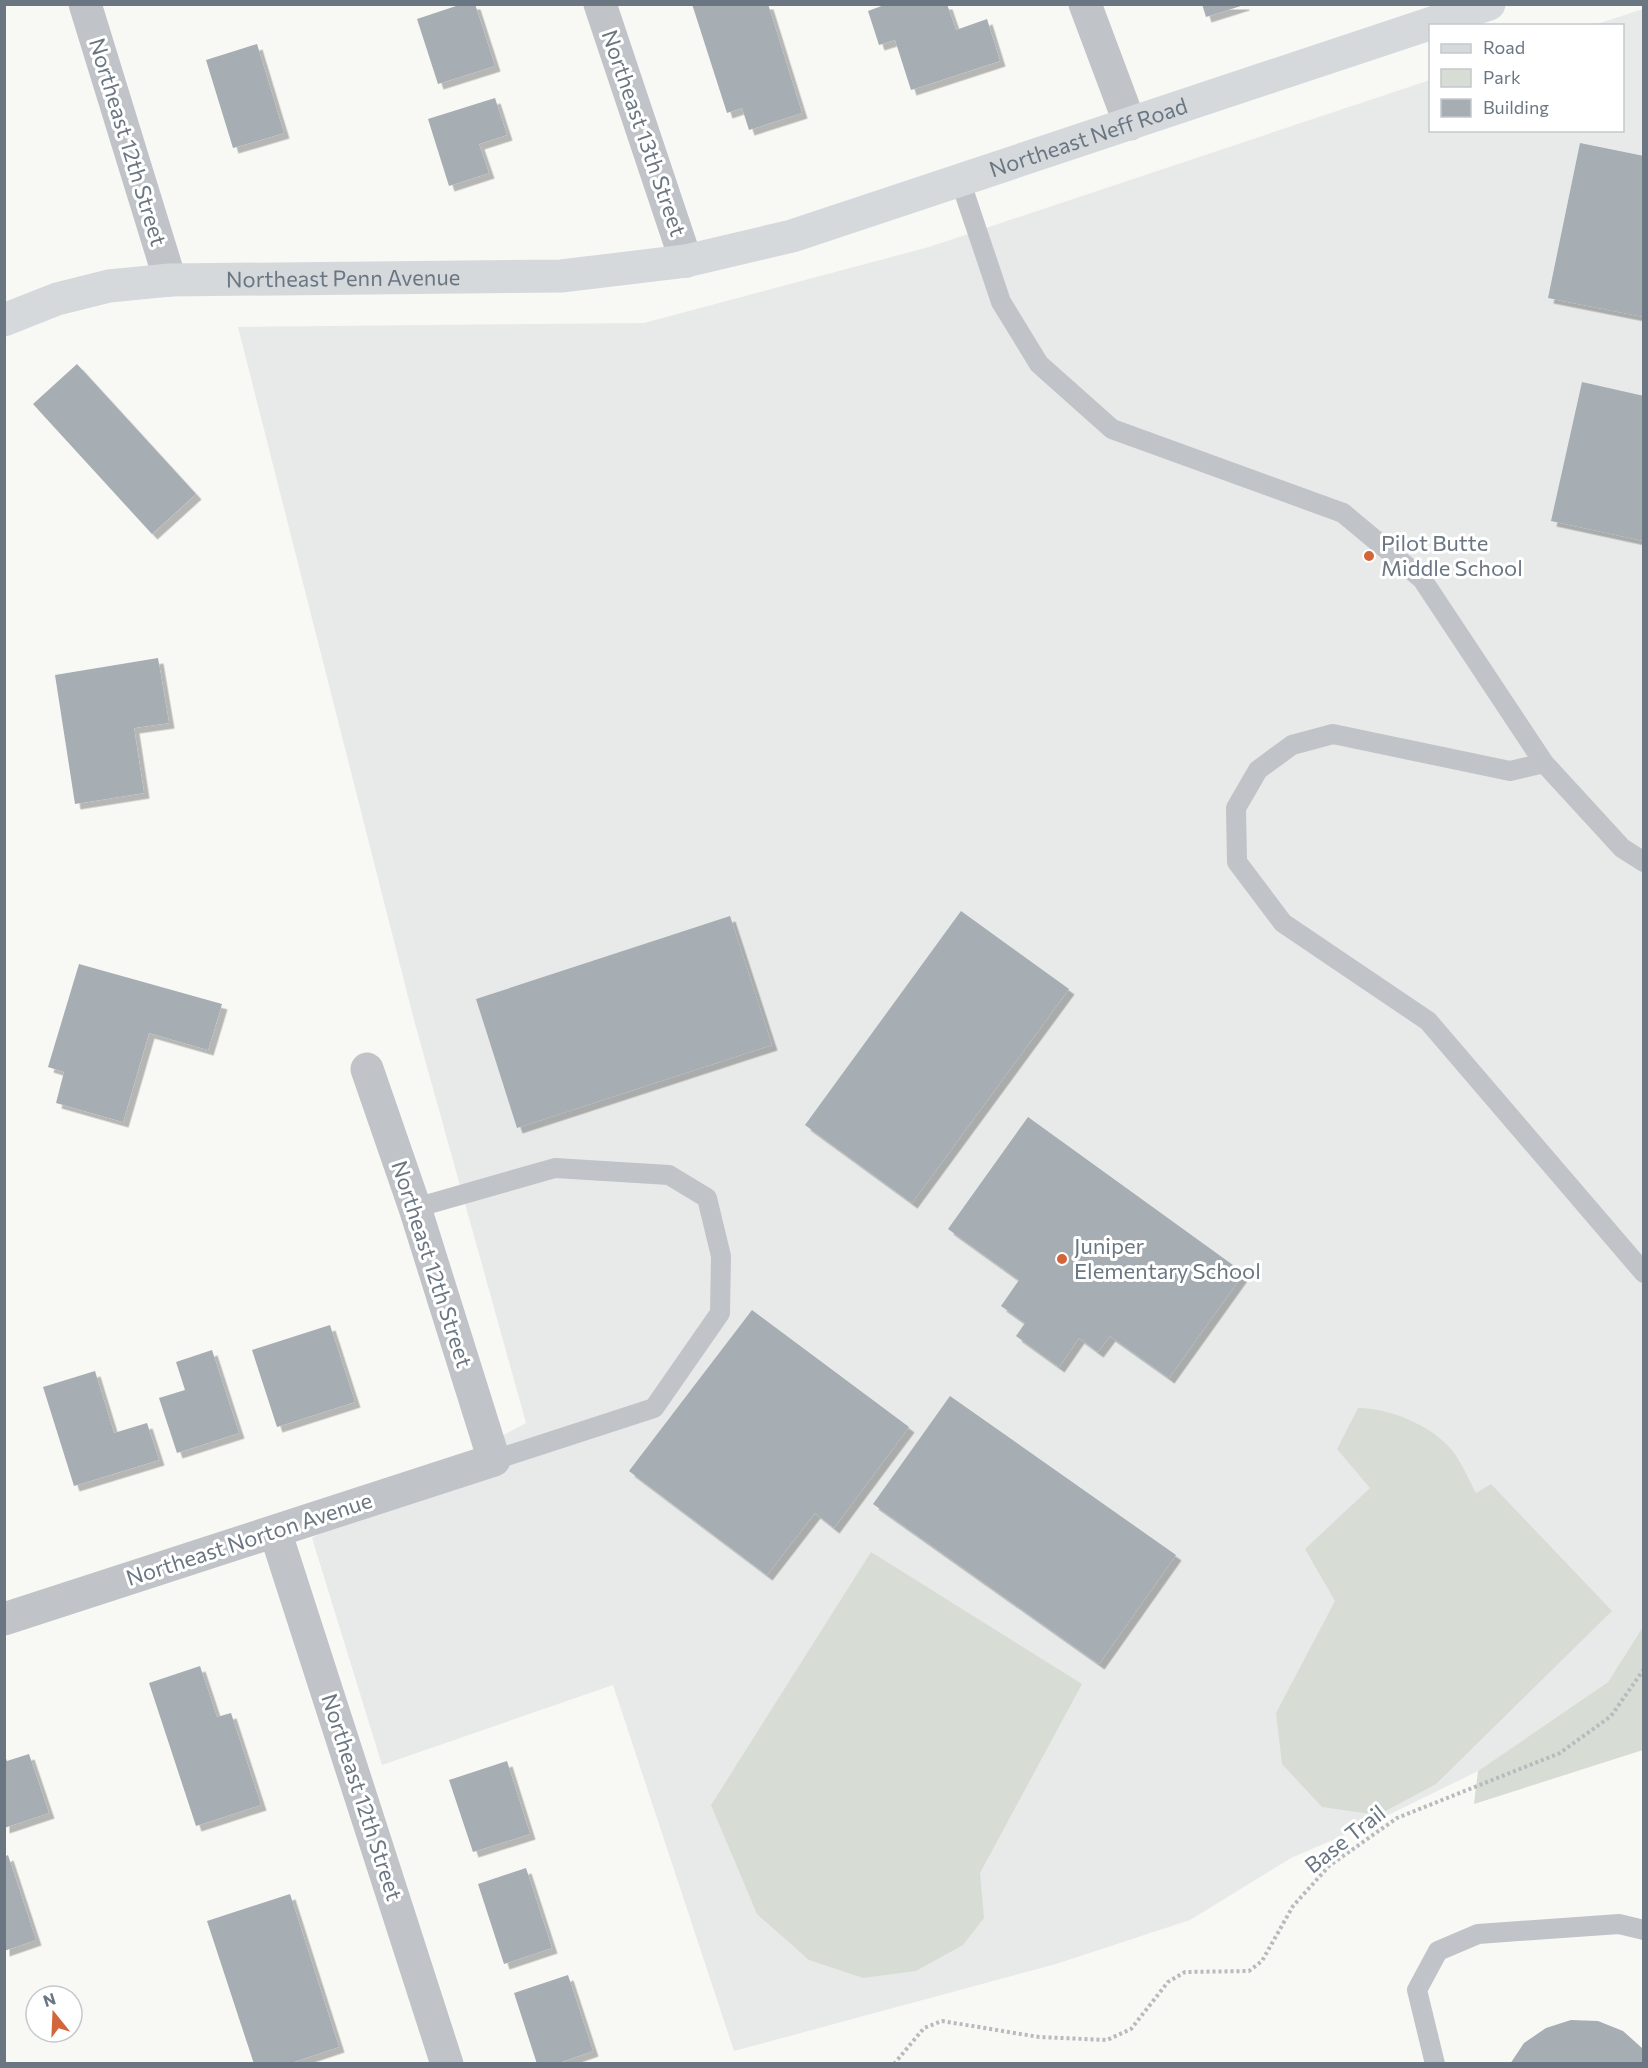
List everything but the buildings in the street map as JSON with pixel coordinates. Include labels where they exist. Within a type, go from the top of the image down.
[{"type":"main road","name":"Northeast Neff Road","points":[[1429,24],[1489,4]]},
{"type":"main road","name":"Northeast Neff Road","points":[[686,261],[792,236],[1429,24]]},
{"type":"main road","name":"Northeast Penn Avenue","points":[[4,320],[57,299],[110,286],[170,280],[561,276],[686,261]]},
{"type":"street","name":"Northeast 12th Street","points":[[85,4],[170,280]]},
{"type":"street","name":"Northeast 13th Street","points":[[600,4],[686,261]]},
{"type":"street","points":[[1085,4],[1130,124]]},
{"type":"street","name":"Northeast 12th Street","points":[[367,1069],[415,1208],[494,1460]]},
{"type":"street","name":"Northeast Norton Avenue","points":[[4,1619],[494,1460]]},
{"type":"street","name":"Northeast 12th Street","points":[[275,1531],[447,2064]]},
{"type":"lane","points":[[960,180],[1001,302],[1039,364],[1112,429],[1343,513],[1422,579],[1544,763],[1622,849],[1644,862]]},
{"type":"lane","points":[[1544,763],[1510,771],[1333,734],[1292,744],[1258,770],[1236,808],[1237,862],[1283,923],[1428,1021],[1644,1273]]},
{"type":"lane","points":[[415,1208],[555,1168],[669,1175],[707,1198],[721,1256],[720,1313],[654,1408],[494,1460]]},
{"type":"lane","points":[[1435,2064],[1417,1990],[1438,1951],[1478,1934],[1618,1924],[1644,1930]]},
{"type":"path","name":"Base Trail","points":[[894,2064],[924,2028],[942,2021],[1039,2037],[1107,2040],[1131,2029],[1168,1982],[1185,1972],[1249,1971],[1262,1961],[1293,1906],[1329,1866],[1397,1818],[1560,1753],[1611,1716],[1644,1669]]},
{"type":"shaded area","name":"Juniper Elementary School","points":[[1643,9],[1644,1627],[1608,1682],[1478,1771],[1372,1823],[1291,1858],[1190,1920],[1056,1964],[734,2051],[613,1685],[382,1765],[312,1538],[526,1423],[414,1020],[238,327],[644,323],[929,247],[1429,80],[1429,132],[1624,132],[1624,24],[1597,24]]},
{"type":"green space","points":[[1358,1408],[1383,1411],[1408,1419],[1432,1432],[1458,1458],[1476,1493],[1491,1484],[1612,1611],[1436,1784],[1378,1815],[1322,1807],[1282,1764],[1276,1713],[1335,1601],[1305,1549],[1370,1488],[1337,1449]]},
{"type":"green space","points":[[871,1552],[1082,1684],[980,1873],[984,1918],[963,1945],[916,1971],[863,1978],[809,1960],[757,1914],[711,1805]]},
{"type":"green space","points":[[1643,1627],[1643,1750],[1474,1804],[1478,1771],[1608,1682]]},
{"type":"place","name":"Pilot Butte Middle School","points":[[1369,556]]},
{"type":"place","name":"Juniper Elementary School","points":[[1062,1259]]}]
